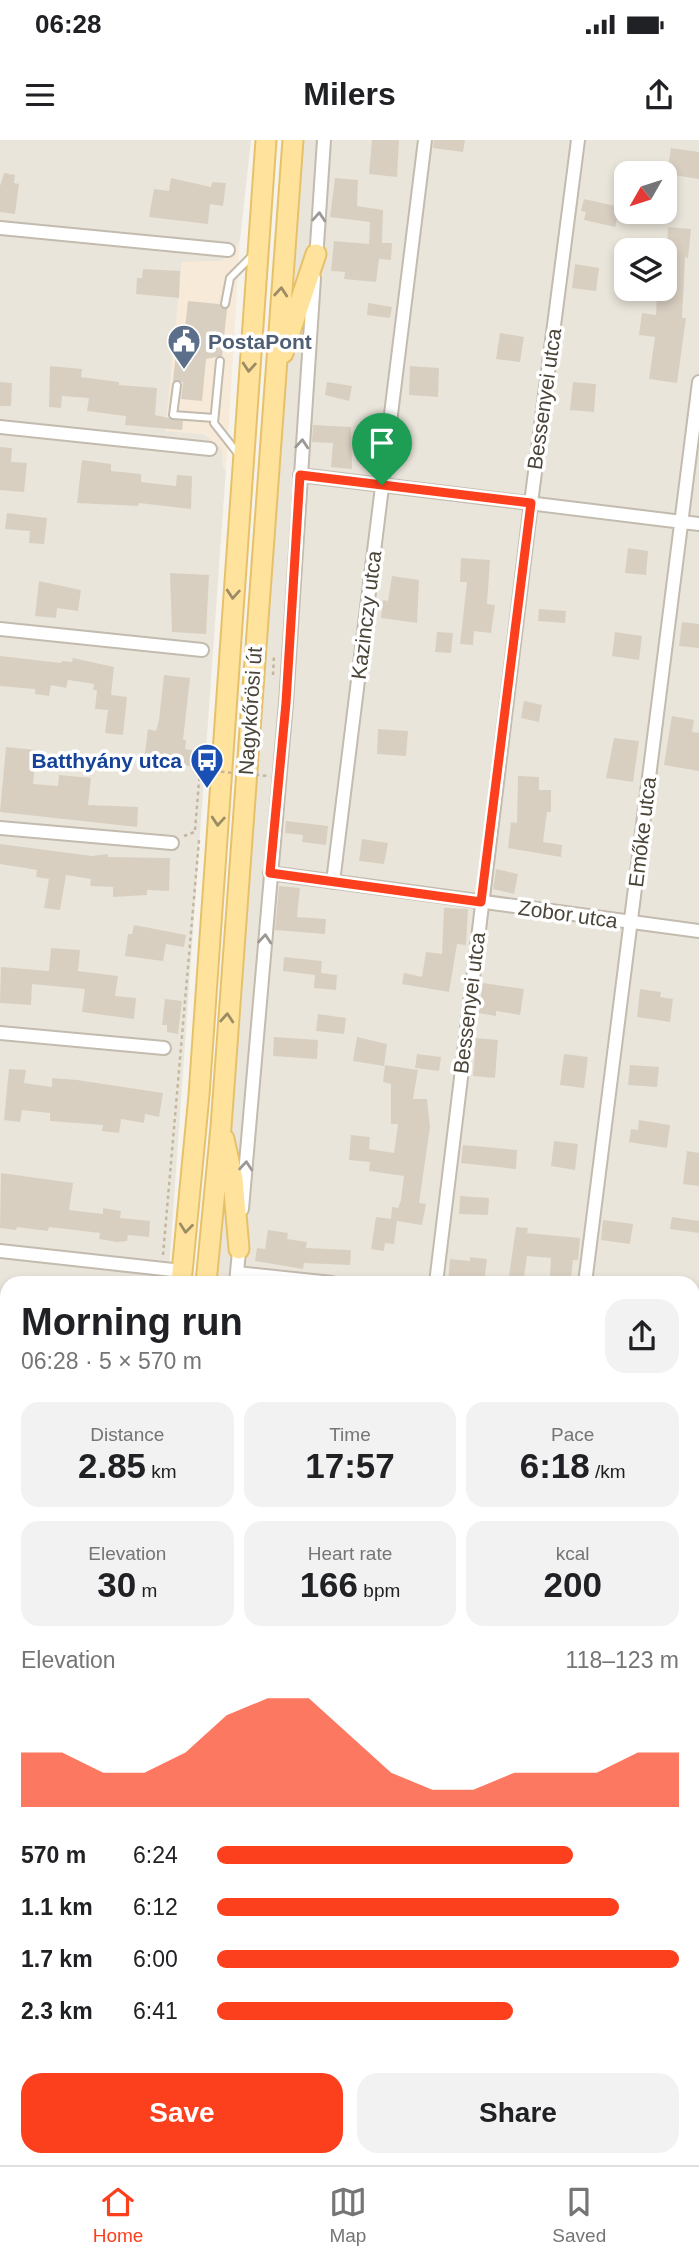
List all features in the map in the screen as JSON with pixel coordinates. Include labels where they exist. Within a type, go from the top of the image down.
[{"type":"main road","name":"Nagykőrösi út","points":[[182,1276],[199,1095],[266,140]]},
{"type":"main road","name":"Nagykőrösi út","points":[[207,1276],[221,1127],[273,384],[293,140]]},
{"type":"main road","points":[[273,384],[316,254]]},
{"type":"main road","points":[[221,1127],[232,1170],[239,1249]]},
{"type":"street","name":"Nagykőrösi út","points":[[237,1276],[286,703],[324,140]]},
{"type":"street","name":"Kazinczy utca","points":[[333,882],[425,140]]},
{"type":"street","name":"Bessenyei utca","points":[[437,1276],[481,902],[579,140]]},
{"type":"street","points":[[0,228],[228,250]]},
{"type":"street","name":"Emőke utca","points":[[586,1276],[699,382]]},
{"type":"street","points":[[0,427],[210,449]]},
{"type":"street","points":[[300,475],[699,524]]},
{"type":"street","points":[[0,629],[202,650]]},
{"type":"street","points":[[0,828],[172,843]]},
{"type":"street","name":"Zobor utca","points":[[270,873],[699,931]]},
{"type":"street","points":[[0,1033],[164,1048]]},
{"type":"street","points":[[0,1251],[161,1269],[179,1276]]},
{"type":"lane","points":[[225,304],[230,278],[258,250]]},
{"type":"lane","points":[[220,361],[214,423],[243,460]]},
{"type":"lane","points":[[177,384],[173,415],[214,418]]},
{"type":"path","points":[[161,1269],[199,831],[195,830],[200,770],[270,776]]},
{"type":"shaded area","points":[[0,140],[251,140],[240,239],[234,253],[221,261],[182,263],[166,430],[203,434],[222,448],[223,468],[226,469],[168,1276],[0,1276]]},
{"type":"shaded area","points":[[304,140],[699,140],[699,1276],[218,1276]]},
{"type":"shaded area","points":[[240,239],[226,469],[223,468],[222,448],[203,434],[165,431],[182,262],[221,261],[234,253]]},
{"type":"building","points":[[372,140],[399,140],[397,177],[369,174]]},
{"type":"building","points":[[434,140],[465,140],[463,152],[433,148]]},
{"type":"building","points":[[671,148],[699,152],[699,179],[677,176],[677,161],[669,161]]},
{"type":"building","points":[[4,173],[15,175],[14,183],[19,184],[15,214],[0,212],[0,186]]},
{"type":"building","points":[[171,178],[211,187],[212,182],[226,183],[223,206],[210,204],[208,224],[149,217],[154,189],[169,191]]},
{"type":"building","points":[[335,178],[358,180],[357,206],[383,210],[382,243],[392,243],[391,260],[379,259],[376,282],[344,279],[345,272],[331,271],[334,241],[369,244],[370,222],[330,217]]},
{"type":"building","points":[[584,199],[614,206],[615,227],[584,220],[586,212],[581,211]]},
{"type":"building","points":[[668,227],[691,229],[688,258],[685,257],[682,318],[686,318],[677,383],[649,379],[655,337],[639,335],[642,313],[656,315],[657,301],[677,301],[677,238],[667,238]]},
{"type":"building","points":[[575,264],[599,268],[596,291],[572,288]]},
{"type":"building","points":[[143,269],[180,271],[179,298],[136,294],[137,278],[142,278]]},
{"type":"building","points":[[188,301],[219,304],[227,309],[222,356],[206,359],[202,401],[181,399],[183,382],[173,381],[176,353],[182,354]]},
{"type":"building","points":[[368,303],[392,307],[390,318],[367,315]]},
{"type":"building","points":[[500,333],[524,337],[520,362],[496,359]]},
{"type":"building","points":[[50,366],[82,369],[81,377],[119,382],[119,385],[157,388],[155,415],[183,421],[182,430],[125,425],[126,416],[87,411],[89,398],[62,396],[61,408],[49,407]]},
{"type":"building","points":[[410,366],[439,368],[438,397],[409,395]]},
{"type":"building","points":[[0,382],[12,383],[11,406],[0,406]]},
{"type":"building","points":[[327,382],[352,386],[349,401],[325,395]]},
{"type":"building","points":[[573,382],[596,384],[594,412],[570,410]]},
{"type":"building","points":[[313,425],[351,427],[352,469],[331,467],[333,443],[312,442]]},
{"type":"building","points":[[0,447],[12,448],[11,462],[27,463],[24,492],[0,490]]},
{"type":"building","points":[[82,460],[111,464],[111,471],[141,474],[141,482],[176,486],[177,475],[192,476],[191,509],[139,503],[138,506],[77,503]]},
{"type":"building","points":[[7,513],[47,518],[44,544],[29,543],[30,531],[5,529]]},
{"type":"building","points":[[628,548],[648,551],[646,575],[625,573]]},
{"type":"building","points":[[461,558],[490,560],[487,604],[495,605],[491,633],[474,631],[473,645],[460,644],[467,582],[460,582]]},
{"type":"building","points":[[170,573],[209,575],[206,634],[172,632]]},
{"type":"building","points":[[392,576],[419,580],[417,623],[381,618],[383,600],[388,601]]},
{"type":"building","points":[[39,581],[81,590],[78,611],[57,608],[56,618],[35,616]]},
{"type":"building","points":[[539,609],[566,611],[565,623],[538,621]]},
{"type":"building","points":[[682,622],[699,624],[699,648],[679,646]]},
{"type":"building","points":[[437,632],[453,633],[451,653],[435,652]]},
{"type":"building","points":[[615,632],[642,636],[639,660],[612,656]]},
{"type":"building","points":[[0,656],[61,663],[72,662],[73,658],[114,667],[111,695],[127,697],[123,735],[105,733],[108,710],[95,709],[97,690],[93,690],[94,684],[68,680],[66,688],[51,685],[49,696],[35,694],[35,689],[0,686]]},
{"type":"building","points":[[164,675],[190,678],[183,740],[186,740],[185,749],[192,750],[190,766],[144,760],[148,729],[156,731],[159,720]]},
{"type":"building","points":[[524,701],[542,705],[539,722],[521,718]]},
{"type":"building","points":[[672,716],[694,720],[692,732],[699,733],[699,771],[664,765]]},
{"type":"building","points":[[378,729],[408,731],[406,756],[377,754]]},
{"type":"building","points":[[614,738],[639,741],[633,782],[606,778]]},
{"type":"building","points":[[6,747],[36,750],[33,784],[58,786],[59,775],[91,778],[88,805],[138,807],[137,827],[0,812]]},
{"type":"building","points":[[518,776],[539,777],[539,790],[551,790],[551,812],[547,812],[543,842],[562,845],[561,857],[508,848],[511,822],[517,823]]},
{"type":"building","points":[[286,821],[328,826],[326,845],[302,842],[303,835],[285,833]]},
{"type":"building","points":[[362,839],[388,843],[384,864],[359,861]]},
{"type":"building","points":[[0,844],[92,856],[108,854],[108,857],[170,858],[169,891],[147,890],[147,895],[113,897],[113,887],[90,886],[91,879],[66,875],[60,910],[44,908],[49,879],[36,877],[37,870],[0,864]]},
{"type":"building","points":[[496,869],[518,874],[514,894],[493,889]]},
{"type":"building","points":[[279,886],[300,888],[297,917],[326,919],[325,934],[275,930]]},
{"type":"building","points":[[444,908],[468,909],[466,945],[457,944],[449,992],[402,984],[404,973],[422,977],[426,952],[442,954]]},
{"type":"building","points":[[134,925],[186,935],[184,947],[166,944],[163,961],[125,956],[128,934],[132,934]]},
{"type":"building","points":[[51,948],[80,950],[78,971],[118,976],[115,996],[136,998],[134,1019],[82,1012],[85,989],[32,984],[31,1005],[0,1003],[1,967],[49,971]]},
{"type":"building","points":[[284,957],[322,961],[321,973],[337,975],[336,990],[314,988],[315,975],[283,971]]},
{"type":"building","points":[[483,983],[524,989],[520,1015],[496,1011],[496,1016],[478,1013]]},
{"type":"building","points":[[640,989],[661,992],[660,997],[673,999],[670,1022],[637,1017]]},
{"type":"building","points":[[165,999],[182,1001],[178,1034],[167,1032],[167,1025],[162,1025]]},
{"type":"building","points":[[318,1014],[346,1018],[344,1034],[316,1031]]},
{"type":"building","points":[[274,1037],[318,1040],[317,1059],[273,1056]]},
{"type":"building","points":[[357,1037],[387,1044],[384,1066],[353,1061]]},
{"type":"building","points":[[476,1038],[498,1040],[495,1078],[473,1076]]},
{"type":"building","points":[[417,1054],[441,1057],[439,1071],[415,1068]]},
{"type":"building","points":[[564,1054],[588,1057],[584,1088],[560,1085]]},
{"type":"building","points":[[385,1065],[418,1070],[413,1099],[427,1099],[430,1127],[419,1203],[426,1204],[422,1225],[397,1221],[394,1244],[385,1243],[384,1251],[371,1249],[376,1217],[391,1219],[392,1207],[398,1208],[401,1200],[404,1176],[369,1171],[370,1162],[349,1160],[351,1135],[370,1137],[369,1149],[394,1153],[398,1124],[391,1124],[391,1084],[383,1082]]},
{"type":"building","points":[[630,1065],[659,1067],[657,1087],[628,1085]]},
{"type":"building","points":[[9,1069],[26,1070],[24,1083],[52,1087],[52,1078],[163,1093],[159,1117],[145,1114],[144,1123],[121,1119],[119,1133],[102,1131],[103,1125],[50,1121],[50,1113],[22,1110],[20,1122],[4,1120]]},
{"type":"building","points":[[639,1120],[670,1125],[667,1148],[629,1142],[631,1129],[638,1130]]},
{"type":"building","points":[[554,1141],[578,1144],[575,1170],[551,1166]]},
{"type":"building","points":[[463,1145],[517,1150],[516,1169],[461,1163]]},
{"type":"building","points":[[687,1151],[699,1153],[699,1186],[683,1184]]},
{"type":"building","points":[[1,1173],[73,1183],[69,1210],[103,1214],[103,1208],[121,1211],[120,1218],[150,1221],[149,1237],[128,1235],[127,1241],[117,1242],[99,1239],[100,1233],[49,1227],[48,1231],[0,1228]]},
{"type":"building","points":[[460,1196],[489,1198],[488,1215],[459,1214]]},
{"type":"building","points":[[672,1217],[699,1221],[699,1233],[670,1229]]},
{"type":"building","points":[[603,1220],[633,1224],[630,1244],[601,1240]]},
{"type":"building","points":[[516,1227],[528,1228],[527,1233],[580,1238],[578,1260],[573,1260],[571,1276],[550,1276],[551,1258],[527,1256],[524,1276],[509,1276]]},
{"type":"building","points":[[268,1230],[288,1233],[287,1239],[307,1242],[306,1248],[351,1250],[350,1265],[304,1263],[303,1269],[255,1261],[257,1248],[265,1249]]},
{"type":"building","points":[[470,1257],[487,1259],[485,1276],[449,1276],[450,1259],[470,1261]]},
{"type":"place","name":"PostaPont","points":[[184,371]]},
{"type":"place","name":"Batthyány utca","points":[[207,790]]},
{"type":"route","points":[[300,475],[382,485],[531,503],[481,902],[270,873],[286,703],[300,475]]}]
